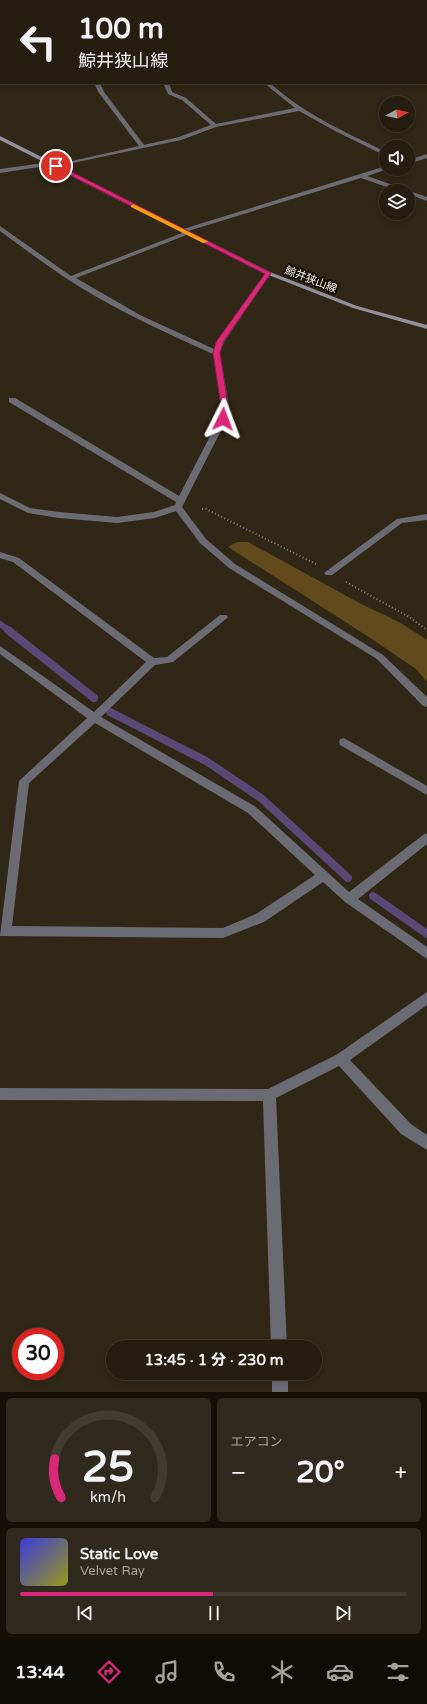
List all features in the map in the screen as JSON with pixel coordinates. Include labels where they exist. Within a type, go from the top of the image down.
[{"type":"main road","name":"鯨井狭山線","points":[[0,138],[268,273],[355,307],[427,328]]},
{"type":"street","points":[[98,84],[101,92],[143,147]]},
{"type":"street","points":[[166,84],[170,93],[184,99],[215,126]]},
{"type":"street","points":[[268,84],[298,109],[379,150]]},
{"type":"street","points":[[0,171],[54,165],[143,147],[188,136],[215,126],[298,109]]},
{"type":"street","points":[[415,160],[427,156]]},
{"type":"street","points":[[71,278],[184,232],[379,170]]},
{"type":"street","points":[[362,176],[384,184]]},
{"type":"street","points":[[415,195],[427,199]]},
{"type":"street","points":[[0,228],[71,278],[111,303],[216,353]]},
{"type":"street","points":[[0,496],[28,510],[60,515],[117,520],[155,515],[179,504],[223,419],[225,406],[216,353],[220,342],[268,273]]},
{"type":"street","points":[[12,400],[179,504],[203,541],[232,566],[380,657],[427,703]]},
{"type":"street","points":[[329,572],[400,521],[427,517]]},
{"type":"street","points":[[0,555],[16,560],[152,662]]},
{"type":"street","points":[[223,617],[170,660],[152,662],[94,718],[24,781],[3,931],[223,933],[260,918],[323,876]]},
{"type":"street","points":[[0,649],[94,718],[252,810],[349,899],[427,954]]},
{"type":"street","points":[[344,742],[427,791]]},
{"type":"street","points":[[349,899],[427,838]]},
{"type":"street","points":[[0,1094],[268,1095],[341,1059],[427,998]]},
{"type":"street","points":[[341,1059],[406,1129],[427,1143]]},
{"type":"street","points":[[268,1095],[278,1340]]},
{"type":"street","points":[[280,1380],[280,1392]]},
{"type":"path","points":[[179,504],[206,509],[312,562],[409,617],[427,630]]},
{"type":"shaded area","points":[[237,542],[248,542],[363,605],[399,622],[427,640],[427,682],[416,669],[372,639],[228,547]]},
{"type":"waterway","points":[[0,624],[10,631]]},
{"type":"waterway","points":[[8,630],[94,698]]},
{"type":"waterway","points":[[110,712],[206,761],[261,798],[348,878]]},
{"type":"waterway","points":[[373,896],[427,934]]},
{"type":"slow traffic","points":[[133,206],[205,242]]},
{"type":"route","points":[[56,166],[268,273],[220,342],[216,353],[225,406],[223,419]]}]
